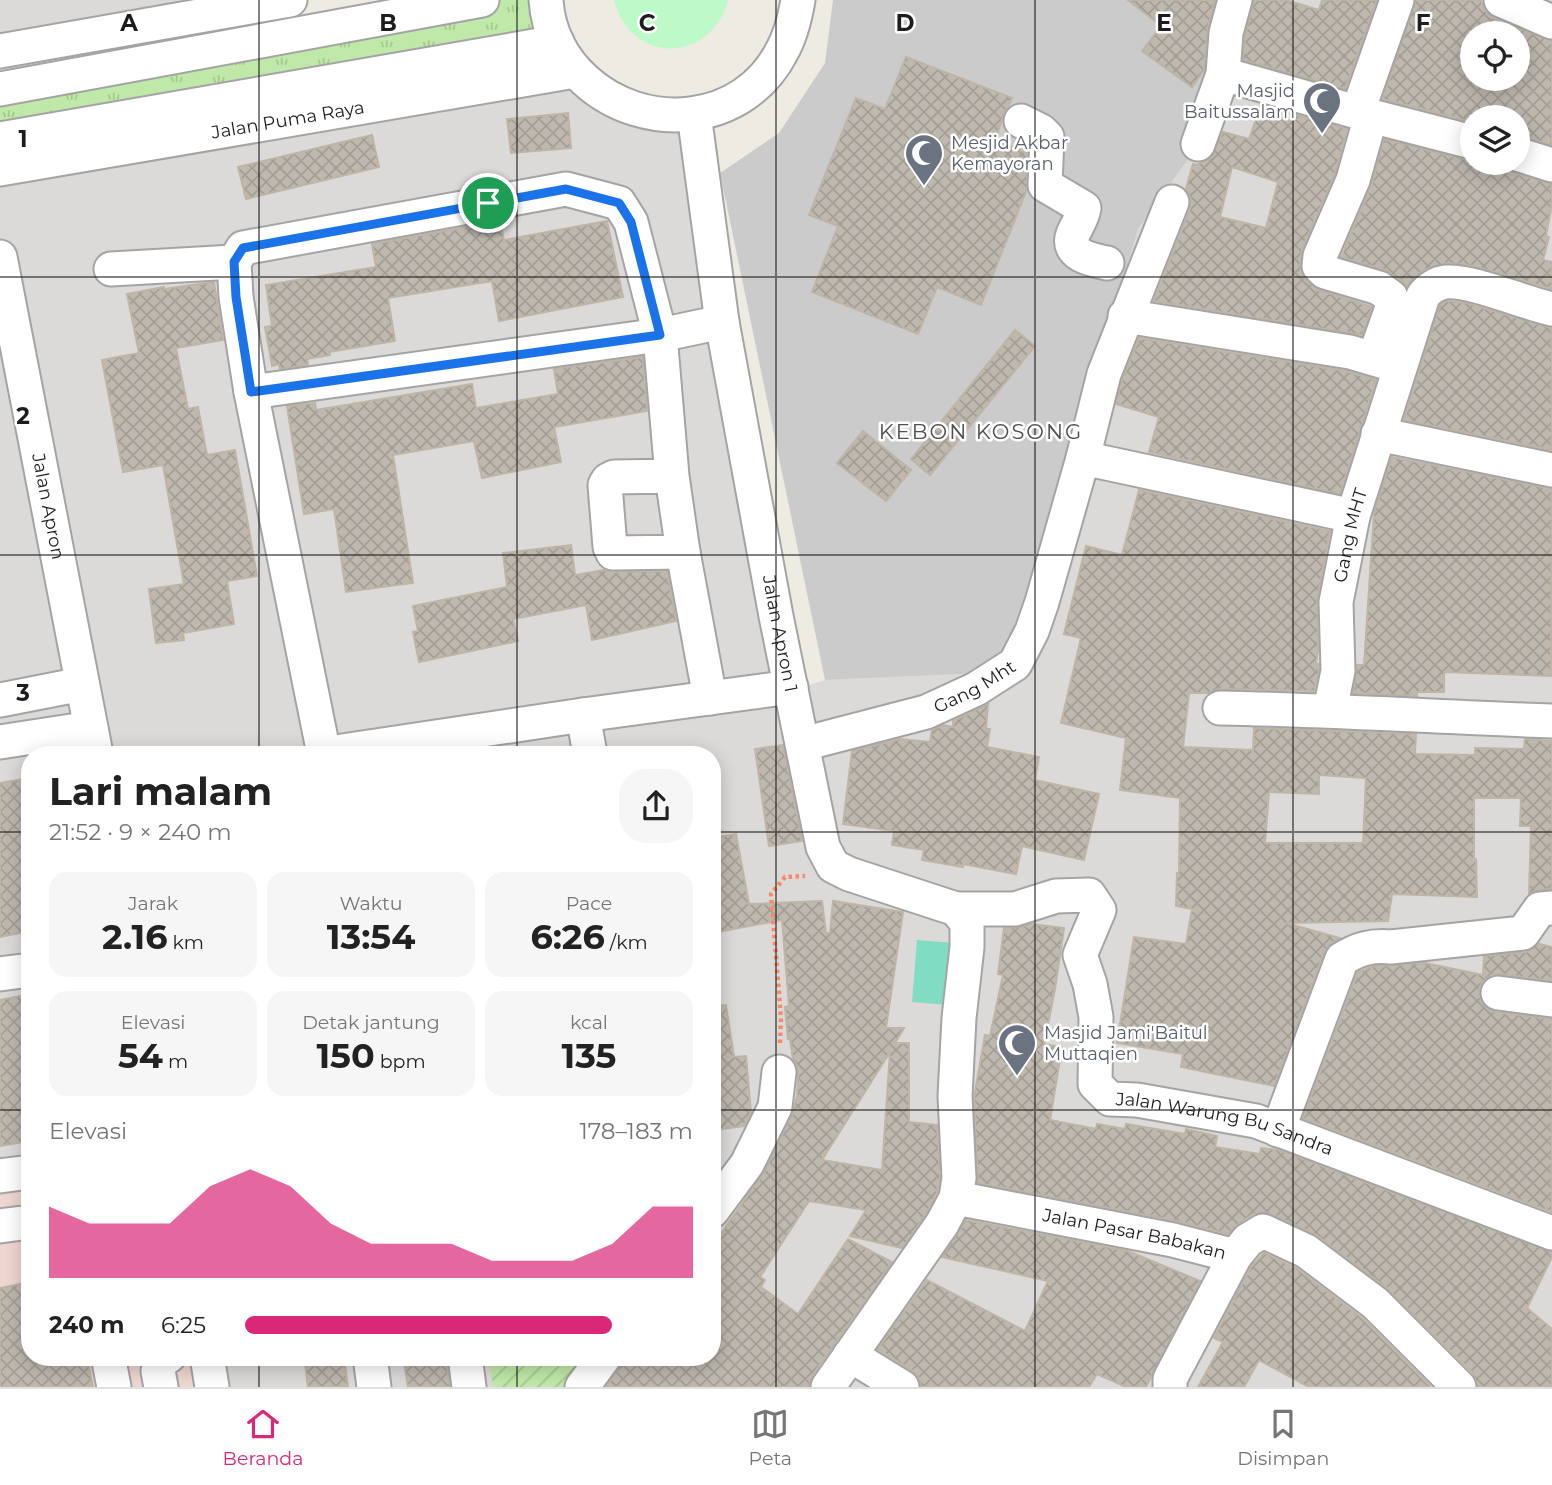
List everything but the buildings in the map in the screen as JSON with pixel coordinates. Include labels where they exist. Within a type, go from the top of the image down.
[{"type":"street","points":[[0,51],[290,0]]},
{"type":"street","points":[[0,89],[482,0]]},
{"type":"street","points":[[546,0],[557,43],[575,71],[600,93],[628,108],[662,116],[694,114],[720,106],[744,93],[765,75],[782,52],[792,27],[798,0]]},
{"type":"street","points":[[1198,144],[1223,74],[1226,33],[1235,0]]},
{"type":"street","points":[[1365,114],[1397,0]]},
{"type":"street","points":[[1501,0],[1552,22]]},
{"type":"street","name":"Jalan Puma Raya","points":[[0,139],[557,43]]},
{"type":"street","name":"Jalan Puma Raya","points":[[0,169],[575,71]]},
{"type":"street","points":[[1223,74],[1460,139]]},
{"type":"street","name":"Jalan Apron 1","points":[[376,746],[791,687],[722,322],[694,114]]},
{"type":"street","name":"Gang MHT","points":[[1330,710],[1338,671],[1336,601],[1353,516],[1378,435],[1393,305],[1391,297],[1379,288],[1325,272],[1319,266],[1320,256],[1353,180],[1365,114]]},
{"type":"street","points":[[1021,121],[1047,136],[1045,185],[1084,208],[1071,238],[1073,248],[1086,258],[1128,268]]},
{"type":"street","points":[[1530,159],[1552,165]]},
{"type":"street","points":[[321,746],[251,392],[236,297],[234,262],[243,248],[253,245],[566,189],[619,203],[631,222],[660,335],[672,476],[682,552],[710,698]]},
{"type":"street","name":"Gang Mht","points":[[803,744],[926,712],[976,689],[1015,664],[1032,631],[1083,458],[1104,374],[1125,316],[1128,268],[1172,202]]},
{"type":"street","name":"Jalan Apron","points":[[0,257],[93,741]]},
{"type":"street","points":[[111,269],[234,262]]},
{"type":"street","name":"Gang MHT","points":[[1388,363],[1423,296],[1428,290],[1444,282],[1465,284],[1552,309]]},
{"type":"street","points":[[1125,316],[1350,352],[1388,363]]},
{"type":"street","points":[[251,392],[660,335],[722,322]]},
{"type":"street","points":[[1378,435],[1552,470]]},
{"type":"street","name":"Gang Mht","points":[[1083,458],[1353,516]]},
{"type":"street","points":[[672,476],[614,477],[608,480],[604,485],[610,547],[613,553],[682,552]]},
{"type":"street","points":[[0,700],[82,684]]},
{"type":"street","points":[[791,687],[823,847],[833,866],[849,874],[956,909],[967,923],[954,1096],[959,1178],[956,1198],[942,1224],[828,1387]]},
{"type":"street","points":[[1220,708],[1330,710],[1552,721]]},
{"type":"street","points":[[583,715],[589,746]]},
{"type":"street","points":[[0,742],[93,741]]},
{"type":"street","name":"Jalan Warung Bu Sandra","points":[[956,909],[1015,909],[1056,896],[1089,895],[1099,911],[1080,955],[1090,984],[1096,1017],[1095,1084],[1110,1099],[1137,1100],[1242,1119],[1278,1130],[1552,1233]]},
{"type":"street","points":[[1278,1130],[1342,959],[1355,950],[1377,945],[1391,947],[1523,933],[1540,909],[1552,908]]},
{"type":"street","points":[[0,974],[21,971]]},
{"type":"street","points":[[1498,992],[1552,1000]]},
{"type":"street","points":[[721,1199],[747,1164],[775,1107],[779,1072]]},
{"type":"street","points":[[721,1167],[747,1164]]},
{"type":"street","points":[[0,1176],[21,1173]]},
{"type":"street","name":"Jalan Pasar Babakan","points":[[956,1198],[1173,1240],[1235,1256],[1248,1240],[1263,1230],[1306,1251],[1375,1303],[1459,1387]]},
{"type":"street","points":[[0,1226],[21,1223]]},
{"type":"street","points":[[1170,1387],[1170,1379],[1235,1256]]},
{"type":"street","points":[[850,1355],[902,1387]]},
{"type":"street","points":[[110,1366],[114,1387]]},
{"type":"street","points":[[160,1366],[161,1387]]},
{"type":"street","points":[[209,1366],[212,1387]]},
{"type":"street","points":[[371,1366],[374,1387]]},
{"type":"street","points":[[466,1366],[469,1387]]},
{"type":"street","points":[[582,1387],[598,1366]]},
{"type":"path","points":[[779,1072],[781,1018],[771,894],[785,877],[849,874]]},
{"type":"shaded area","points":[[0,0],[281,0],[0,46]]},
{"type":"shaded area","points":[[833,0],[1219,0],[1244,81],[1138,229],[1009,672],[825,680],[720,173],[779,133],[825,63]]},
{"type":"shaded area","points":[[1219,0],[1552,0],[1552,1387],[212,1387],[209,1366],[721,1366],[721,746],[21,746],[21,1188],[0,1191],[0,171],[575,71],[694,114],[791,687],[738,707],[825,680],[1009,672],[1138,229],[1244,81]]},
{"type":"shaded area","points":[[21,1188],[21,1366],[210,1366],[214,1387],[0,1387],[0,1191]]},
{"type":"green space","points":[[477,0],[547,0],[551,26],[0,138],[0,83]]},
{"type":"green space","points":[[614,0],[728,0],[719,21],[705,36],[689,45],[671,48],[653,45],[636,36],[623,21]]},
{"type":"green space","points":[[917,940],[954,943],[948,1005],[912,1002]]},
{"type":"green space","points":[[490,1366],[580,1366],[564,1387],[493,1387]]},
{"type":"place","name":"Masjid Baitussalam","points":[[1322,135]]},
{"type":"place","name":"Mesjid Akbar Kemayoran","points":[[924,187]]},
{"type":"place","name":"Masjid Jami'Baitul Muttaqien","points":[[1017,1077]]},
{"type":"district","name":"KEBON KOSONG","points":[[981,431]]},
{"type":"route","points":[[566,189],[619,203],[631,222],[660,335],[251,392],[236,297],[234,262],[243,248],[488,203],[566,189]]}]
